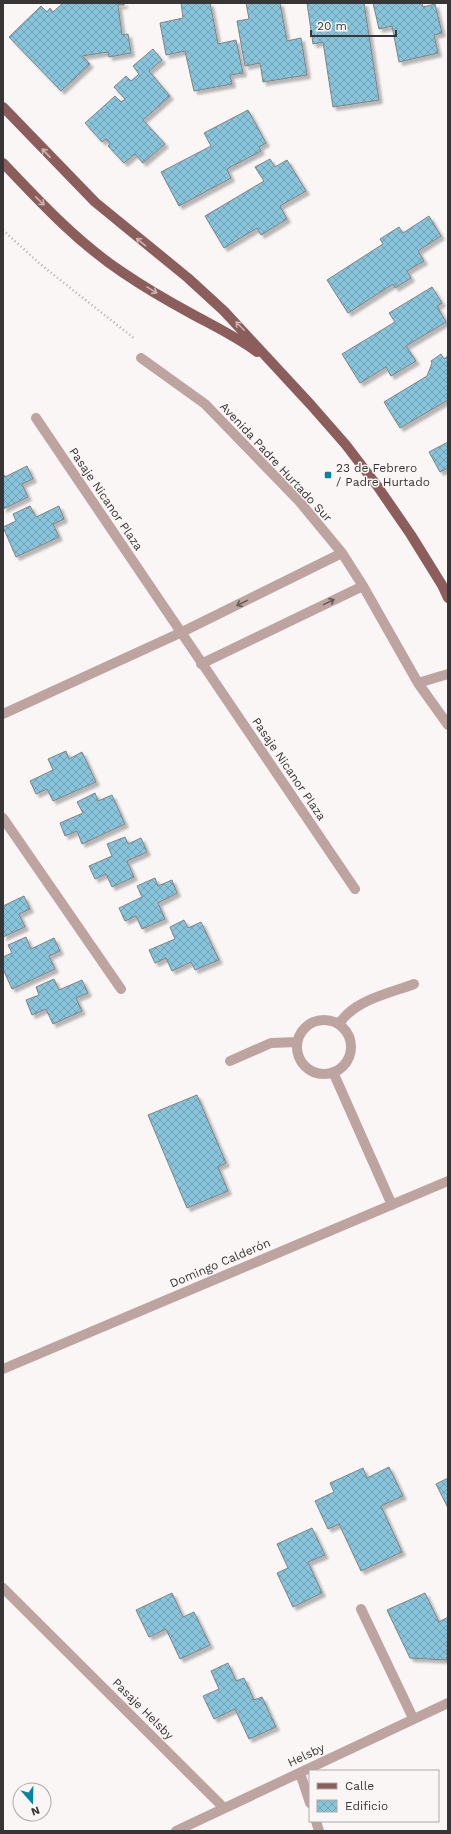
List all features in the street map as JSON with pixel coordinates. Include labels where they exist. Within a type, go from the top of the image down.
[{"type":"main road","points":[[3,107],[95,202],[188,278],[242,328],[341,439],[378,487],[411,535],[442,585],[448,598]]},
{"type":"main road","points":[[3,163],[57,219],[122,272],[178,306],[229,333],[275,366]]},
{"type":"street","name":"Avenida Padre Hurtado Sur","points":[[141,358],[205,404],[299,501],[342,553],[363,586],[418,683],[448,725]]},
{"type":"street","name":"Pasaje Nicanor Plaza","points":[[36,418],[180,633],[355,889]]},
{"type":"street","points":[[3,714],[180,633],[342,553]]},
{"type":"street","points":[[201,664],[363,586]]},
{"type":"street","points":[[418,683],[448,674]]},
{"type":"street","points":[[3,818],[122,988]]},
{"type":"street","points":[[339,1024],[344,1015],[355,1006],[414,984]]},
{"type":"street","points":[[322,1020],[331,1020],[339,1024],[349,1037],[351,1045],[346,1061],[341,1068],[334,1072],[324,1074],[307,1068],[300,1061],[297,1052],[297,1042],[306,1026],[322,1020]]},
{"type":"street","points":[[230,1061],[271,1044],[297,1042]]},
{"type":"street","points":[[334,1072],[392,1204]]},
{"type":"street","name":"Domingo Calderón","points":[[3,1369],[448,1181]]},
{"type":"street","name":"Pasaje Helsby","points":[[3,1588],[224,1808]]},
{"type":"street","points":[[361,1609],[413,1718]]},
{"type":"street","name":"Helsby","points":[[176,1831],[413,1718],[448,1703]]},
{"type":"street","points":[[300,1773],[309,1800]]},
{"type":"building","points":[[63,3],[124,3],[124,5],[118,5],[122,35],[128,34],[131,53],[109,57],[108,52],[82,56],[90,64],[61,91],[9,37],[41,6],[47,12],[50,8],[53,12]]},
{"type":"building","points":[[181,3],[210,3],[218,44],[236,40],[243,73],[230,75],[232,84],[194,91],[185,51],[166,55],[160,23],[183,18]]},
{"type":"building","points":[[246,3],[280,3],[287,41],[301,38],[307,75],[263,82],[260,63],[245,66],[237,21],[249,19]]},
{"type":"building","points":[[307,3],[364,3],[379,100],[333,107],[323,42],[313,44]]},
{"type":"building","points":[[373,3],[422,3],[423,7],[435,4],[442,33],[434,35],[438,53],[399,62],[392,26],[379,29]]},
{"type":"building","points":[[153,49],[162,60],[149,71],[170,96],[143,120],[165,144],[143,163],[135,154],[124,163],[108,146],[110,144],[106,139],[102,142],[85,123],[115,96],[121,102],[125,99],[114,87],[126,76],[131,81],[139,74],[133,66]]},
{"type":"building","points":[[248,110],[266,143],[259,147],[261,151],[227,169],[231,178],[179,206],[161,172],[211,146],[204,133]]},
{"type":"building","points":[[270,159],[275,167],[287,160],[306,191],[280,206],[287,219],[261,235],[257,228],[224,248],[205,216],[264,181],[255,167]]},
{"type":"building","points":[[429,216],[441,236],[418,251],[424,261],[407,271],[411,278],[395,288],[393,284],[348,313],[327,280],[383,244],[380,239],[399,227],[403,233]]},
{"type":"building","points":[[432,287],[442,303],[437,306],[446,322],[406,346],[416,361],[391,376],[386,367],[360,383],[342,354],[395,322],[389,313]]},
{"type":"building","points":[[441,354],[444,359],[448,356],[448,400],[400,428],[384,402],[427,376],[432,363],[431,361]]},
{"type":"building","points":[[448,442],[448,468],[440,472],[429,452]]},
{"type":"building","points":[[27,466],[33,479],[22,484],[28,497],[3,509],[3,473],[5,477]]},
{"type":"building","points":[[30,506],[36,517],[59,506],[64,519],[53,524],[59,537],[16,557],[3,527],[16,521],[13,514]]},
{"type":"building","points":[[66,751],[69,759],[82,752],[96,782],[53,801],[47,789],[36,794],[30,781],[53,770],[48,759]]},
{"type":"building","points":[[95,793],[98,801],[112,795],[125,824],[82,844],[77,831],[65,836],[60,823],[83,813],[77,802]]},
{"type":"building","points":[[125,837],[128,844],[141,838],[147,852],[127,861],[134,877],[112,887],[106,874],[95,879],[89,866],[112,856],[107,844]]},
{"type":"building","points":[[155,878],[158,886],[172,880],[177,893],[158,903],[165,919],[142,929],[136,916],[125,921],[119,908],[142,897],[137,886]]},
{"type":"building","points":[[24,896],[30,909],[19,914],[25,927],[3,937],[3,906]]},
{"type":"building","points":[[184,920],[188,928],[201,922],[219,960],[195,970],[191,962],[172,971],[166,958],[155,963],[149,950],[175,939],[170,927]]},
{"type":"building","points":[[26,937],[31,949],[54,938],[60,951],[49,956],[55,969],[12,989],[3,969],[3,957],[12,953],[8,945]]},
{"type":"building","points":[[54,979],[59,990],[82,980],[88,993],[76,998],[82,1011],[53,1024],[46,1009],[32,1015],[26,1000],[39,995],[36,987]]},
{"type":"building","points":[[197,1095],[226,1163],[218,1167],[228,1191],[187,1208],[148,1115]]},
{"type":"building","points":[[389,1467],[403,1496],[381,1506],[402,1552],[361,1571],[339,1524],[328,1529],[315,1501],[334,1492],[330,1483],[363,1468],[367,1478]]},
{"type":"building","points":[[448,1478],[448,1508],[436,1484]]},
{"type":"building","points":[[312,1528],[325,1555],[308,1562],[322,1593],[293,1607],[277,1573],[288,1568],[277,1544]]},
{"type":"building","points":[[172,1593],[183,1617],[194,1612],[210,1645],[180,1659],[166,1629],[149,1637],[136,1610]]},
{"type":"building","points":[[425,1593],[439,1622],[448,1617],[447,1660],[410,1658],[387,1610]]},
{"type":"building","points":[[228,1663],[236,1681],[244,1678],[254,1700],[262,1697],[276,1727],[249,1739],[235,1709],[214,1719],[203,1696],[219,1689],[211,1671]]},
{"type":"place","name":"23 de Febrero / Padre Hurtado","points":[[328,475]]}]
